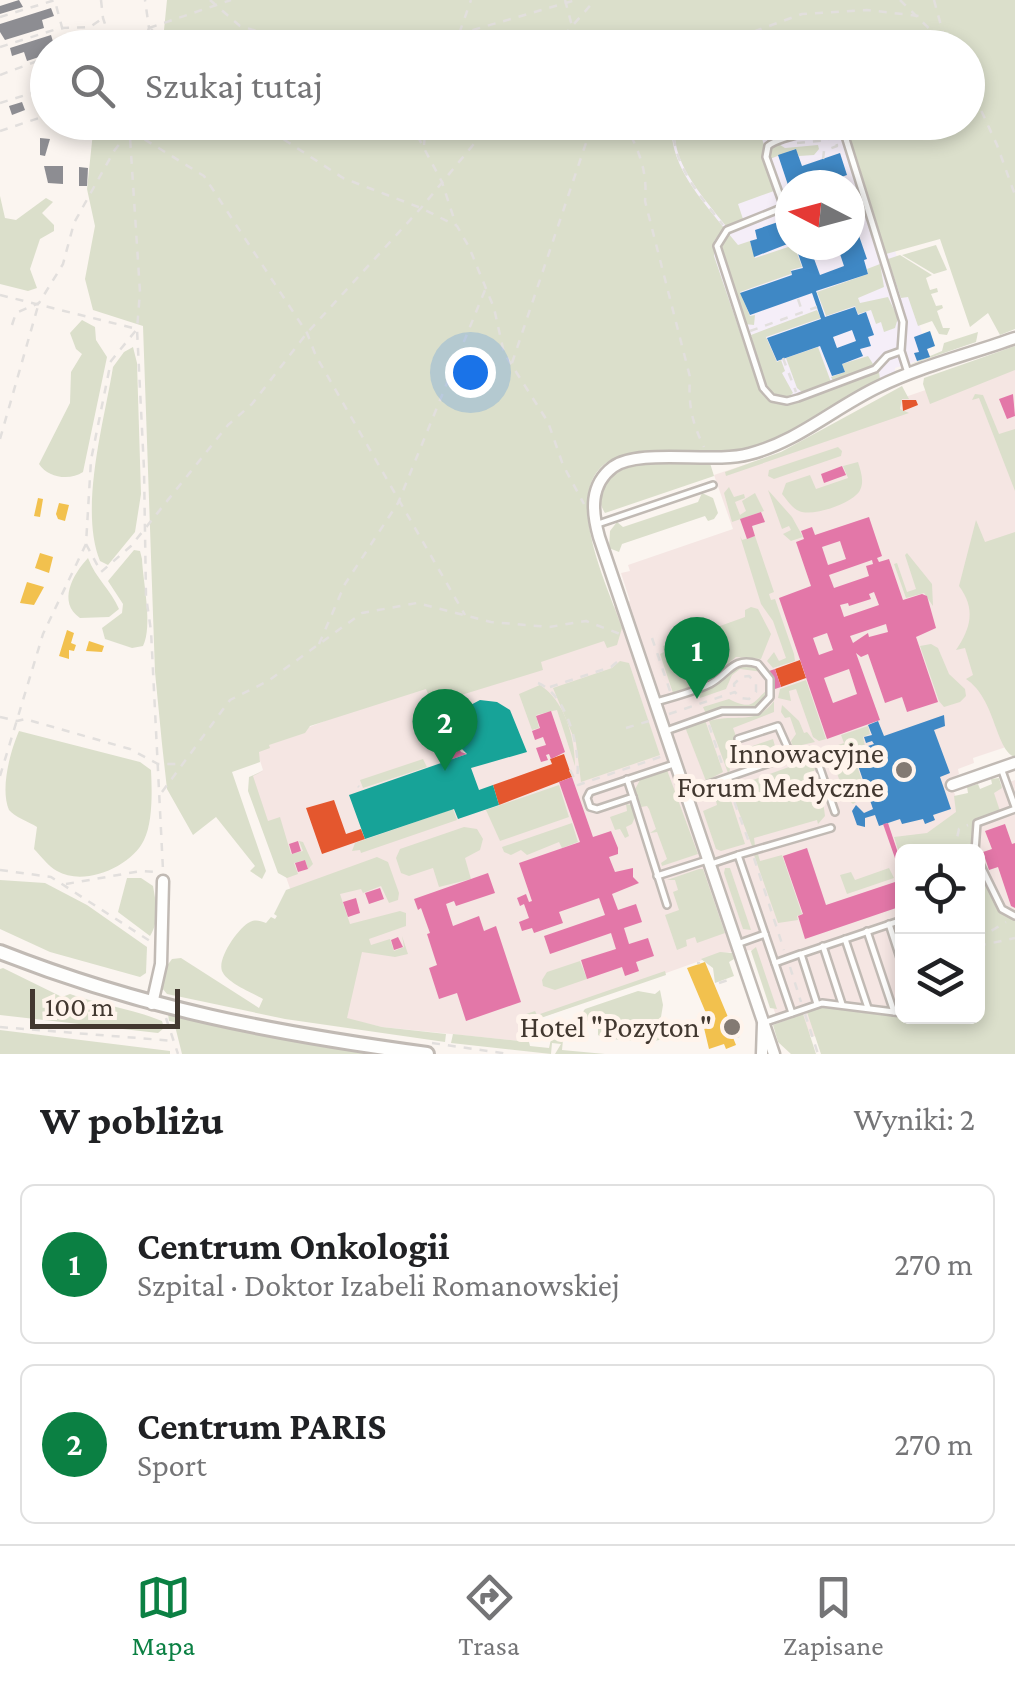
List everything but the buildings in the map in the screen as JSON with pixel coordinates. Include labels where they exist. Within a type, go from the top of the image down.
[{"type":"street","points":[[774,1054],[596,525],[593,502],[597,486],[618,464],[642,458],[737,457],[779,444],[872,390],[1015,338]]},
{"type":"street","points":[[952,785],[1015,763]]},
{"type":"street","points":[[152,1004],[162,950],[163,877]]},
{"type":"street","points":[[0,952],[79,982],[166,1008],[274,1032],[427,1054]]},
{"type":"street","points":[[762,1054],[763,1022]]},
{"type":"lane","points":[[778,140],[768,146],[766,157],[784,207],[727,230],[718,240],[717,254],[766,392],[779,400],[798,398],[875,369],[887,356],[900,351]]},
{"type":"lane","points":[[846,140],[855,170]]},
{"type":"lane","points":[[865,204],[904,322],[900,351],[908,375]]},
{"type":"lane","points":[[596,525],[713,484]]},
{"type":"lane","points":[[656,702],[712,683],[729,667],[742,662],[761,666],[771,682],[770,697],[757,712],[722,711],[666,731]]},
{"type":"lane","points":[[738,739],[778,726],[791,754]]},
{"type":"lane","points":[[686,792],[807,750],[814,754],[835,812]]},
{"type":"lane","points":[[633,797],[597,809],[588,803],[590,792],[677,762]]},
{"type":"lane","points":[[975,844],[975,826],[980,821],[1015,808],[1001,768]]},
{"type":"lane","points":[[627,779],[667,904]]},
{"type":"lane","points":[[657,876],[832,828]]},
{"type":"lane","points":[[738,856],[792,1013]]},
{"type":"lane","points":[[985,874],[1002,909],[1012,915]]},
{"type":"lane","points":[[775,963],[895,922]]},
{"type":"lane","points":[[889,924],[895,942]]},
{"type":"lane","points":[[763,1022],[817,1004],[894,1012],[867,931]]},
{"type":"lane","points":[[738,944],[765,934]]},
{"type":"lane","points":[[845,939],[868,1008]]},
{"type":"lane","points":[[823,946],[842,1004]]},
{"type":"lane","points":[[801,954],[817,1004]]},
{"type":"path","points":[[0,17],[55,0],[60,28]]},
{"type":"path","points":[[101,0],[107,30]]},
{"type":"path","points":[[145,0],[153,30]]},
{"type":"path","points":[[150,28],[212,2],[231,0]]},
{"type":"path","points":[[461,30],[471,0]]},
{"type":"path","points":[[470,30],[576,0]]},
{"type":"path","points":[[569,30],[595,0]]},
{"type":"path","points":[[900,0],[933,30]]},
{"type":"path","points":[[934,0],[943,30]]},
{"type":"path","points":[[566,1],[574,30]]},
{"type":"path","points":[[212,2],[240,26],[253,30]]},
{"type":"path","points":[[758,30],[802,14],[867,10],[919,16]]},
{"type":"path","points":[[54,30],[90,27],[103,18]]},
{"type":"path","points":[[0,47],[30,38]]},
{"type":"path","points":[[0,76],[30,64]]},
{"type":"path","points":[[0,103],[30,94]]},
{"type":"path","points":[[985,119],[1015,195]]},
{"type":"path","points":[[0,131],[30,121]]},
{"type":"path","points":[[0,439],[38,304],[62,264],[74,223],[122,140]]},
{"type":"path","points":[[64,884],[141,871],[163,877],[161,793],[146,596],[137,329],[140,292],[131,140]]},
{"type":"path","points":[[146,140],[204,176],[306,333],[398,503],[465,615]]},
{"type":"path","points":[[285,140],[343,178],[456,226]]},
{"type":"path","points":[[420,140],[494,308],[504,353],[548,422],[563,465],[584,505],[584,514]]},
{"type":"path","points":[[424,140],[424,146]]},
{"type":"path","points":[[86,544],[101,572],[131,546],[228,426],[252,404],[306,333],[421,208],[477,140]]},
{"type":"path","points":[[512,364],[587,140]]},
{"type":"path","points":[[633,140],[647,179],[646,201],[690,377],[688,404],[693,426],[710,458]]},
{"type":"path","points":[[674,140],[690,181],[727,230]]},
{"type":"path","points":[[766,140],[768,146]]},
{"type":"path","points":[[781,140],[786,146],[837,140],[836,147],[824,151],[823,158]]},
{"type":"path","points":[[318,645],[345,584],[398,503],[486,288]]},
{"type":"path","points":[[0,294],[137,329]]},
{"type":"path","points":[[798,299],[803,312]]},
{"type":"path","points":[[12,325],[16,313],[38,304]]},
{"type":"path","points":[[744,333],[817,307]]},
{"type":"path","points":[[0,776],[42,634],[86,544],[91,460],[111,361],[137,329]]},
{"type":"path","points":[[783,358],[798,398]]},
{"type":"path","points":[[161,793],[230,700],[268,682],[362,613],[417,604],[492,622],[549,627],[586,621],[623,636]]},
{"type":"path","points":[[676,630],[818,1054]]},
{"type":"path","points":[[652,638],[676,712]]},
{"type":"path","points":[[548,688],[610,667],[624,657]]},
{"type":"path","points":[[741,676],[756,682],[756,692],[749,698],[740,698],[735,692],[735,682],[741,676]]},
{"type":"path","points":[[538,683],[548,688],[563,709],[574,742],[577,780]]},
{"type":"path","points":[[668,714],[735,692]]},
{"type":"path","points":[[0,717],[17,722],[25,719],[130,749],[158,764],[181,764]]},
{"type":"path","points":[[626,728],[651,720]]},
{"type":"path","points":[[576,773],[578,785],[663,756]]},
{"type":"path","points":[[570,770],[577,780]]},
{"type":"path","points":[[956,844],[959,829],[975,826]]},
{"type":"path","points":[[0,870],[51,877],[162,950]]},
{"type":"path","points":[[985,933],[998,929],[1012,915]]},
{"type":"path","points":[[985,944],[1015,938]]},
{"type":"path","points":[[719,983],[728,980]]},
{"type":"path","points":[[166,1008],[166,1021],[178,1054]]},
{"type":"path","points":[[0,1027],[174,1042]]},
{"type":"path","points":[[418,1041],[510,1054]]},
{"type":"shaded area","points":[[644,140],[859,140],[930,357],[895,368],[895,373],[726,431]]},
{"type":"shaded area","points":[[1015,359],[1015,744],[973,758],[974,763],[958,769],[959,774],[949,779],[957,800],[1015,780],[1015,928],[985,938],[985,844],[895,844],[895,1024],[956,1024],[954,1038],[803,1036],[781,1029],[752,950],[722,953],[529,1022],[529,1042],[382,1027],[347,1019],[293,897],[251,777],[263,770],[256,748],[630,601],[621,573],[630,571],[628,565],[733,529],[714,475],[815,441],[862,412]]},
{"type":"green space","points":[[167,0],[1015,0],[1015,329],[1000,335],[988,313],[970,327],[940,239],[886,254],[865,191],[865,170],[858,170],[848,140],[985,140],[985,30],[164,30]]},
{"type":"green space","points":[[92,140],[672,140],[680,166],[724,228],[714,241],[714,256],[764,395],[776,403],[793,404],[879,372],[880,379],[901,370],[804,426],[754,448],[723,453],[641,452],[604,464],[592,482],[587,504],[596,557],[622,628],[617,645],[607,648],[604,641],[541,662],[543,670],[432,704],[426,689],[310,726],[305,733],[269,745],[270,748],[259,752],[260,762],[232,772],[266,871],[262,879],[250,871],[255,866],[216,817],[193,835],[167,789],[155,672],[143,326],[93,310],[85,279],[95,226],[87,189]]},
{"type":"green space","points":[[676,140],[762,140],[763,157],[774,191],[738,204],[743,219],[726,226],[698,191]]},
{"type":"green space","points":[[777,143],[785,148],[818,145],[819,149],[814,155],[799,156],[795,149],[770,159],[770,149]]},
{"type":"green space","points":[[0,196],[5,218],[16,220],[46,198],[53,202],[42,213],[54,225],[54,231],[40,239],[30,269],[37,288],[28,291],[0,284]]},
{"type":"green space","points":[[728,233],[738,245],[750,241],[755,258],[775,251],[775,260],[799,260],[802,267],[791,270],[791,274],[740,292],[750,316],[755,315],[754,325],[744,324],[720,248]]},
{"type":"green space","points":[[936,245],[947,270],[934,274],[902,255]]},
{"type":"green space","points":[[900,255],[932,275],[926,278],[930,290],[937,288],[938,292],[931,294],[936,306],[942,305],[937,311],[943,328],[950,328],[947,335],[939,334],[932,321],[918,326],[908,297],[901,298],[888,259]]},
{"type":"green space","points":[[880,264],[884,287],[858,298],[860,303],[888,297],[898,318],[895,328],[884,332],[871,310],[858,314],[855,306],[826,316],[817,292],[868,274],[867,269]]},
{"type":"green space","points":[[817,310],[821,318],[766,337],[777,362],[781,360],[785,371],[782,373],[793,393],[787,398],[773,394],[764,381],[751,335]]},
{"type":"green space","points":[[82,320],[95,327],[96,340],[107,357],[83,472],[60,477],[39,464],[70,403],[71,372],[82,354],[70,333]]},
{"type":"green space","points":[[978,332],[976,342],[909,365],[942,351],[944,343]]},
{"type":"green space","points":[[1015,346],[1015,370],[930,404],[924,378]]},
{"type":"green space","points":[[133,347],[137,363],[141,494],[135,532],[108,565],[100,561],[94,540],[95,465],[113,367]]},
{"type":"green space","points":[[818,347],[831,382],[802,392],[786,358]]},
{"type":"green space","points":[[868,356],[872,367],[833,381],[831,377],[845,372],[842,364]]},
{"type":"green space","points":[[902,386],[909,399],[902,399],[900,409],[909,413],[726,476],[725,472],[781,452]]},
{"type":"green space","points":[[975,394],[983,395],[999,434],[1015,429],[1015,491],[979,398],[972,400]]},
{"type":"green space","points":[[838,447],[841,456],[774,479],[768,476],[769,470]]},
{"type":"green space","points":[[858,462],[861,489],[840,505],[822,511],[799,511],[782,494],[786,483],[810,475],[816,489],[848,478],[843,466]]},
{"type":"green space","points":[[650,463],[710,463],[714,476],[605,513],[602,507],[603,490],[622,470]]},
{"type":"green space","points":[[729,487],[734,497],[744,494],[745,498],[735,502],[740,515],[746,511],[742,501],[755,493],[764,511],[732,522],[724,493]]},
{"type":"green space","points":[[768,490],[792,517],[803,537],[791,541],[783,534],[791,530],[789,526],[782,529]]},
{"type":"green space","points":[[702,493],[713,498],[718,513],[714,519],[708,521],[705,516],[622,544],[619,552],[609,548],[610,531],[617,522],[623,527],[698,502]]},
{"type":"green space","points":[[976,520],[985,542],[1015,532],[1015,757],[1003,745],[984,699],[966,679],[973,675],[965,648],[956,650],[969,618],[968,603],[959,586]]},
{"type":"green space","points":[[740,536],[742,540],[755,536],[774,592],[769,594],[771,600],[775,599],[795,661],[773,668],[767,661],[774,652],[779,661],[786,658],[773,621],[761,604]]},
{"type":"green space","points":[[134,550],[140,551],[142,559],[147,627],[143,646],[132,648],[105,639],[102,628],[122,613],[123,604],[108,581]]},
{"type":"green space","points":[[907,553],[932,584],[933,606],[924,593],[906,598],[894,564],[897,563],[907,592],[916,589]]},
{"type":"green space","points":[[88,558],[119,609],[109,617],[80,618],[69,604],[73,580]]},
{"type":"green space","points":[[758,609],[771,634],[761,659],[736,657],[696,684],[681,640],[745,617],[745,610]]},
{"type":"green space","points":[[678,641],[694,687],[673,693],[660,654],[664,652],[663,646]]},
{"type":"green space","points":[[931,644],[938,648],[949,674],[965,689],[966,696],[960,702],[944,707],[939,701],[920,646]]},
{"type":"green space","points":[[620,661],[629,663],[660,755],[581,782],[576,743],[553,688],[612,668]]},
{"type":"green space","points":[[750,664],[763,672],[740,669],[732,675],[726,689],[700,698],[698,691],[736,668]]},
{"type":"green space","points":[[806,680],[826,739],[819,741],[813,737],[796,689],[789,691],[791,701],[778,698],[780,689]]},
{"type":"green space","points":[[540,685],[556,700],[567,721],[575,766],[557,710],[536,715],[539,728],[532,730],[519,694]]},
{"type":"green space","points":[[768,689],[757,708],[706,714],[703,707],[729,699],[751,704]]},
{"type":"green space","points":[[774,701],[774,712],[733,728],[741,750],[773,739],[775,746],[728,762],[728,773],[709,721],[760,714]]},
{"type":"green space","points":[[782,705],[815,742],[793,747],[791,741],[796,734],[790,717],[785,718],[781,712]]},
{"type":"green space","points":[[705,720],[723,772],[706,781],[685,727]]},
{"type":"green space","points":[[868,726],[870,734],[863,737],[865,746],[852,750],[854,758],[834,765],[829,748],[844,743],[841,735]]},
{"type":"green space","points":[[19,731],[140,762],[151,770],[149,824],[138,850],[118,866],[93,875],[68,875],[48,864],[34,849],[37,827],[12,813],[6,801],[7,771]]},
{"type":"green space","points":[[800,756],[813,761],[815,770],[810,774],[819,801],[823,801],[825,816],[818,824],[817,820],[754,838],[752,846],[730,780],[739,785],[800,763]]},
{"type":"green space","points":[[423,759],[427,767],[363,788],[360,780]]},
{"type":"green space","points":[[855,760],[867,795],[853,804],[845,797],[835,767]]},
{"type":"green space","points":[[667,770],[698,854],[662,866],[667,859],[657,832],[650,833],[656,829],[649,809],[641,807],[634,791],[640,780]]},
{"type":"green space","points":[[263,771],[253,776],[268,821],[280,817],[291,854],[303,851],[299,841],[303,842],[313,864],[308,869],[305,860],[294,863],[298,874],[287,878],[278,873],[248,791],[249,777]]},
{"type":"green space","points":[[999,778],[1002,788],[994,793],[1000,811],[973,823],[972,844],[896,844],[894,837],[927,833],[956,812],[954,796],[968,793],[967,787],[978,784],[980,789],[992,784],[991,779]]},
{"type":"green space","points":[[559,785],[569,817],[500,841],[486,810]]},
{"type":"green space","points":[[726,785],[745,844],[721,851],[716,849],[703,811],[717,805],[715,797],[700,800],[705,789]]},
{"type":"green space","points":[[626,804],[631,805],[635,817],[626,827],[629,836],[625,838],[620,829],[615,830],[610,817],[627,811]]},
{"type":"green space","points":[[453,809],[457,820],[361,853],[352,851],[355,843]]},
{"type":"green space","points":[[572,823],[578,842],[562,848],[559,842],[527,855],[521,850],[511,855],[502,847]]},
{"type":"green space","points":[[464,827],[477,829],[483,839],[480,850],[465,858],[471,879],[439,887],[433,868],[409,876],[401,873],[396,858],[400,849]]},
{"type":"green space","points":[[758,854],[760,861],[782,855],[802,914],[797,916],[798,920],[778,923],[754,855]]},
{"type":"green space","points":[[377,857],[388,862],[398,900],[389,903],[381,886],[363,893],[361,889],[340,894],[350,924],[400,911],[406,913],[406,926],[369,939],[371,945],[390,939],[394,951],[404,947],[402,936],[408,954],[395,957],[362,952],[347,1018],[382,1027],[446,1034],[445,1042],[285,1019],[167,994],[162,988],[166,967],[172,959],[181,958],[259,1008],[263,999],[234,983],[222,971],[223,959],[235,936],[250,922],[275,919],[286,890]]},
{"type":"green space","points":[[725,868],[730,868],[751,930],[743,929]]},
{"type":"green space","points":[[889,868],[894,878],[847,894],[840,875],[851,872],[855,880]]},
{"type":"green space","points":[[703,869],[725,933],[697,943],[695,937],[686,940],[687,946],[677,950],[665,915],[679,910],[673,892],[678,890],[675,880],[667,880]]},
{"type":"green space","points":[[127,878],[141,878],[153,886],[156,918],[150,936],[118,912]]},
{"type":"green space","points":[[985,879],[1000,911],[1015,918],[1015,1054],[821,1054],[807,1012],[822,1007],[895,1017],[895,1024],[985,1024]]},
{"type":"green space","points":[[0,880],[45,883],[87,905],[147,947],[146,973],[140,977],[50,952],[0,929]]},
{"type":"green space","points":[[756,947],[777,1009],[770,1008],[751,951]]},
{"type":"green space","points":[[720,952],[732,953],[734,959],[729,962],[734,976],[715,983],[713,968],[701,959]]},
{"type":"green space","points":[[580,961],[587,979],[555,990],[543,986],[547,972]]},
{"type":"green space","points":[[3,968],[62,997],[70,994],[140,1013],[162,1021],[164,1028],[158,1033],[0,1015]]},
{"type":"green space","points":[[665,971],[666,975],[529,1022],[526,1014],[535,1011],[537,1015]]},
{"type":"green space","points":[[660,990],[660,1023],[674,1035],[666,1038],[603,1038],[598,1035],[598,1026],[583,1018],[585,1009],[638,991],[655,994]]},
{"type":"green space","points":[[168,1014],[273,1037],[388,1054],[182,1054],[174,1022],[169,1021]]},
{"type":"green space","points":[[803,1014],[816,1054],[791,1054],[778,1042],[773,1025]]},
{"type":"green space","points":[[0,1030],[170,1051],[170,1054],[0,1054]]},
{"type":"green space","points":[[453,1034],[529,1042],[530,1046],[549,1048],[551,1039],[563,1040],[562,1050],[605,1054],[555,1054],[561,1044],[552,1043],[551,1054],[451,1043]]},
{"type":"place","name":"Centrum Onkologii","points":[[697,699]]},
{"type":"place","name":"Innowacyjne Forum Medyczne","points":[[904,770]]},
{"type":"place","name":"Centrum PARIS","points":[[445,771]]},
{"type":"place","name":"Hotel \"Pozyton\"","points":[[732,1027]]}]
